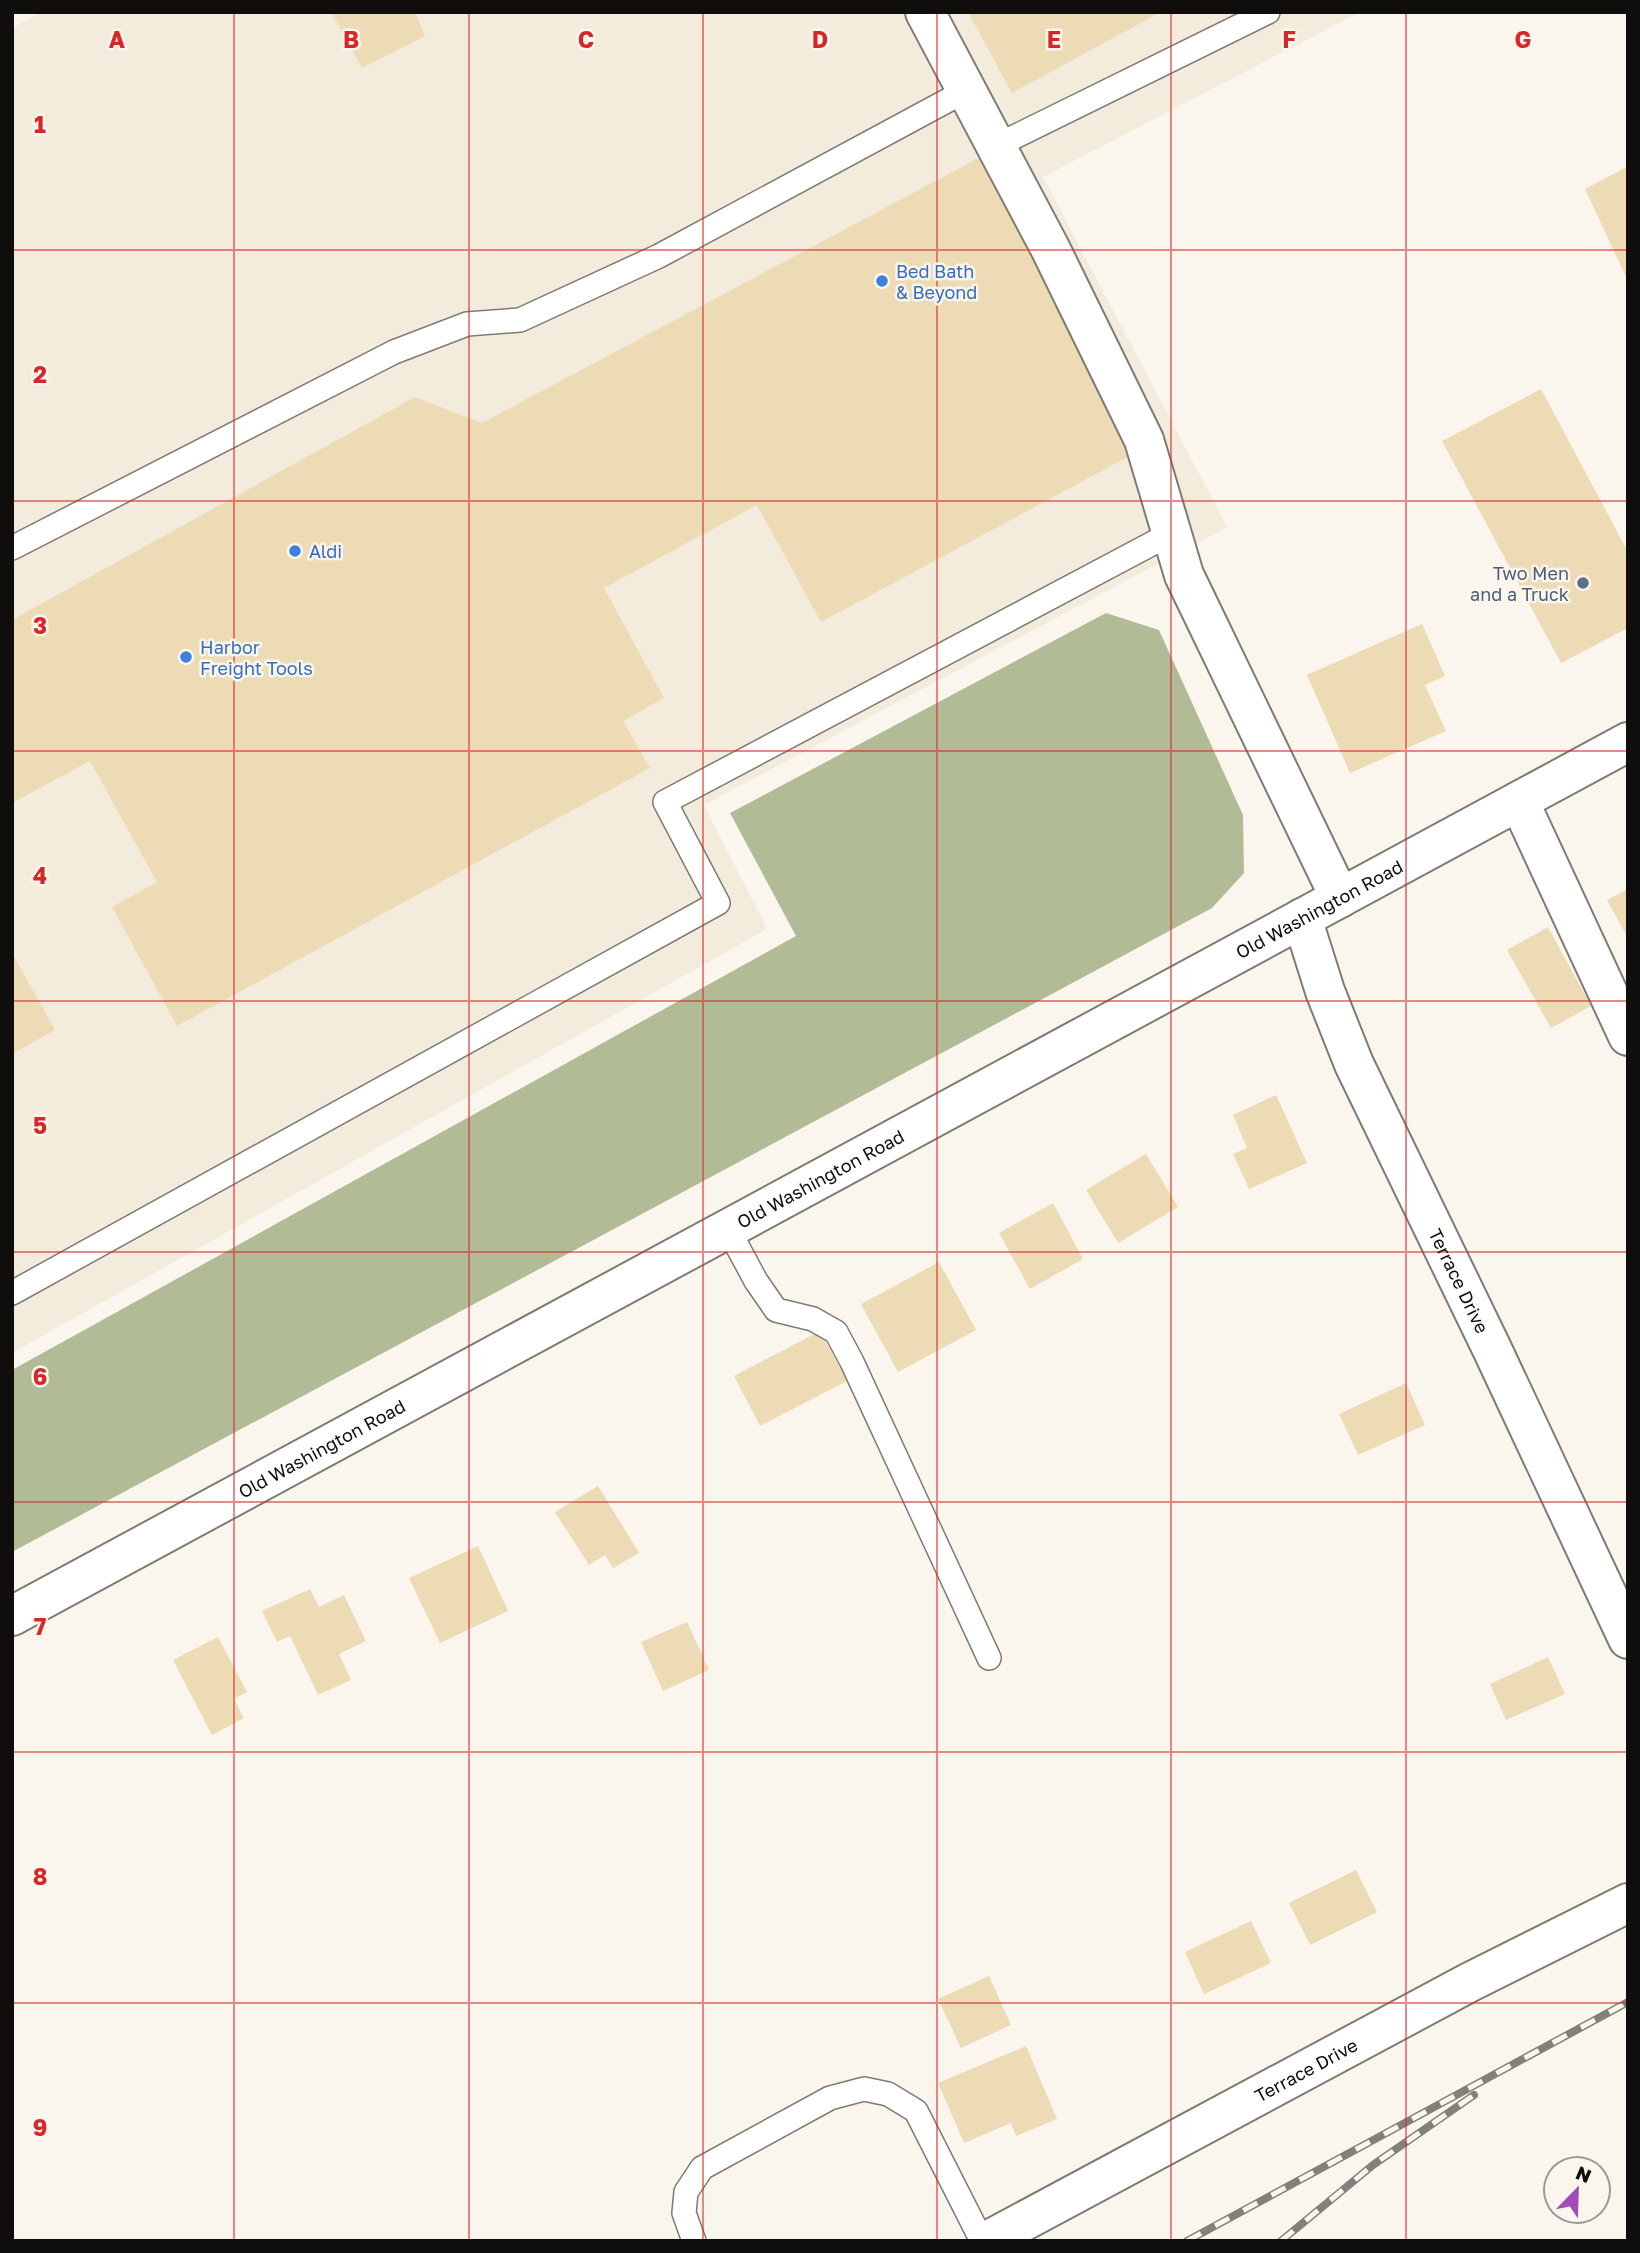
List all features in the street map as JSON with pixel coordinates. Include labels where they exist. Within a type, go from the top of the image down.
[{"type":"street","points":[[925,12],[1050,248],[1144,440],[1184,575],[1340,898]]},
{"type":"street","name":"Old Washington Road","points":[[12,1616],[1628,742]]},
{"type":"street","points":[[1519,801],[1628,1036]]},
{"type":"street","name":"Terrace Drive","points":[[1303,918],[1325,991],[1354,1064],[1628,1639]]},
{"type":"street","name":"Terrace Drive","points":[[984,2241],[1471,1982],[1628,1903]]},
{"type":"lane","points":[[996,146],[1268,12]]},
{"type":"lane","points":[[12,548],[394,352],[467,324],[520,320],[659,256],[967,90]]},
{"type":"lane","points":[[12,1293],[718,903],[665,802],[1172,533]]},
{"type":"lane","points":[[728,1229],[776,1310],[813,1319],[836,1332],[989,1658]]},
{"type":"lane","points":[[694,2241],[684,2213],[686,2192],[702,2168],[830,2098],[864,2089],[888,2094],[916,2111],[984,2241]]},
{"type":"shaded area","points":[[41,12],[1360,12],[1043,177],[1227,527],[704,805],[767,929],[12,1353],[12,28]]},
{"type":"green space","points":[[1106,613],[1159,630],[1243,815],[1244,873],[1212,908],[12,1552],[12,1370],[796,936],[730,813]]},
{"type":"building","points":[[331,12],[415,12],[425,36],[362,68]]},
{"type":"building","points":[[968,12],[1161,12],[1012,93]]},
{"type":"building","points":[[986,154],[1146,447],[821,622],[757,505],[604,588],[664,698],[623,721],[650,768],[177,1026],[112,907],[157,882],[90,761],[12,803],[12,620],[415,397],[482,423]]},
{"type":"building","points":[[1628,166],[1628,281],[1585,189]]},
{"type":"building","points":[[1541,389],[1628,552],[1628,628],[1561,663],[1442,441]]},
{"type":"building","points":[[1422,624],[1445,676],[1425,685],[1446,731],[1350,773],[1307,675]]},
{"type":"building","points":[[1628,889],[1628,938],[1607,900]]},
{"type":"building","points":[[1548,927],[1591,1006],[1551,1028],[1507,950]]},
{"type":"building","points":[[12,953],[55,1030],[12,1054]]},
{"type":"building","points":[[1276,1095],[1307,1163],[1249,1189],[1233,1154],[1247,1148],[1233,1115]]},
{"type":"building","points":[[1146,1154],[1178,1207],[1118,1243],[1086,1190]]},
{"type":"building","points":[[1053,1203],[1083,1259],[1030,1289],[999,1233]]},
{"type":"building","points":[[939,1262],[976,1330],[898,1372],[861,1304]]},
{"type":"building","points":[[820,1331],[847,1381],[760,1426],[734,1376]]},
{"type":"building","points":[[1406,1383],[1425,1425],[1358,1455],[1339,1414]]},
{"type":"building","points":[[598,1486],[639,1553],[613,1568],[605,1555],[589,1565],[555,1512]]},
{"type":"building","points":[[478,1546],[508,1611],[440,1643],[409,1578]]},
{"type":"building","points":[[310,1589],[319,1607],[344,1595],[366,1641],[339,1654],[351,1680],[318,1695],[290,1636],[277,1642],[262,1611]]},
{"type":"building","points":[[687,1622],[709,1670],[663,1691],[641,1642]]},
{"type":"building","points":[[218,1637],[247,1692],[234,1699],[244,1718],[212,1735],[173,1660]]},
{"type":"building","points":[[1548,1657],[1565,1694],[1506,1720],[1490,1684]]},
{"type":"building","points":[[1356,1870],[1377,1912],[1310,1945],[1289,1903]]},
{"type":"building","points":[[1251,1921],[1271,1963],[1204,1994],[1185,1952]]},
{"type":"building","points":[[989,1976],[1011,2025],[961,2048],[938,1999]]},
{"type":"building","points":[[1026,2046],[1057,2119],[1016,2136],[1011,2123],[964,2143],[938,2083]]},
{"type":"railway","points":[[1187,2241],[1628,2002]]},
{"type":"railway","points":[[1281,2241],[1373,2165],[1474,2095]]},
{"type":"place","name":"Bed Bath & Beyond","points":[[882,281]]},
{"type":"place","name":"Aldi","points":[[295,551]]},
{"type":"place","name":"Two Men and a Truck","points":[[1583,583]]},
{"type":"place","name":"Harbor Freight Tools","points":[[186,657]]}]
